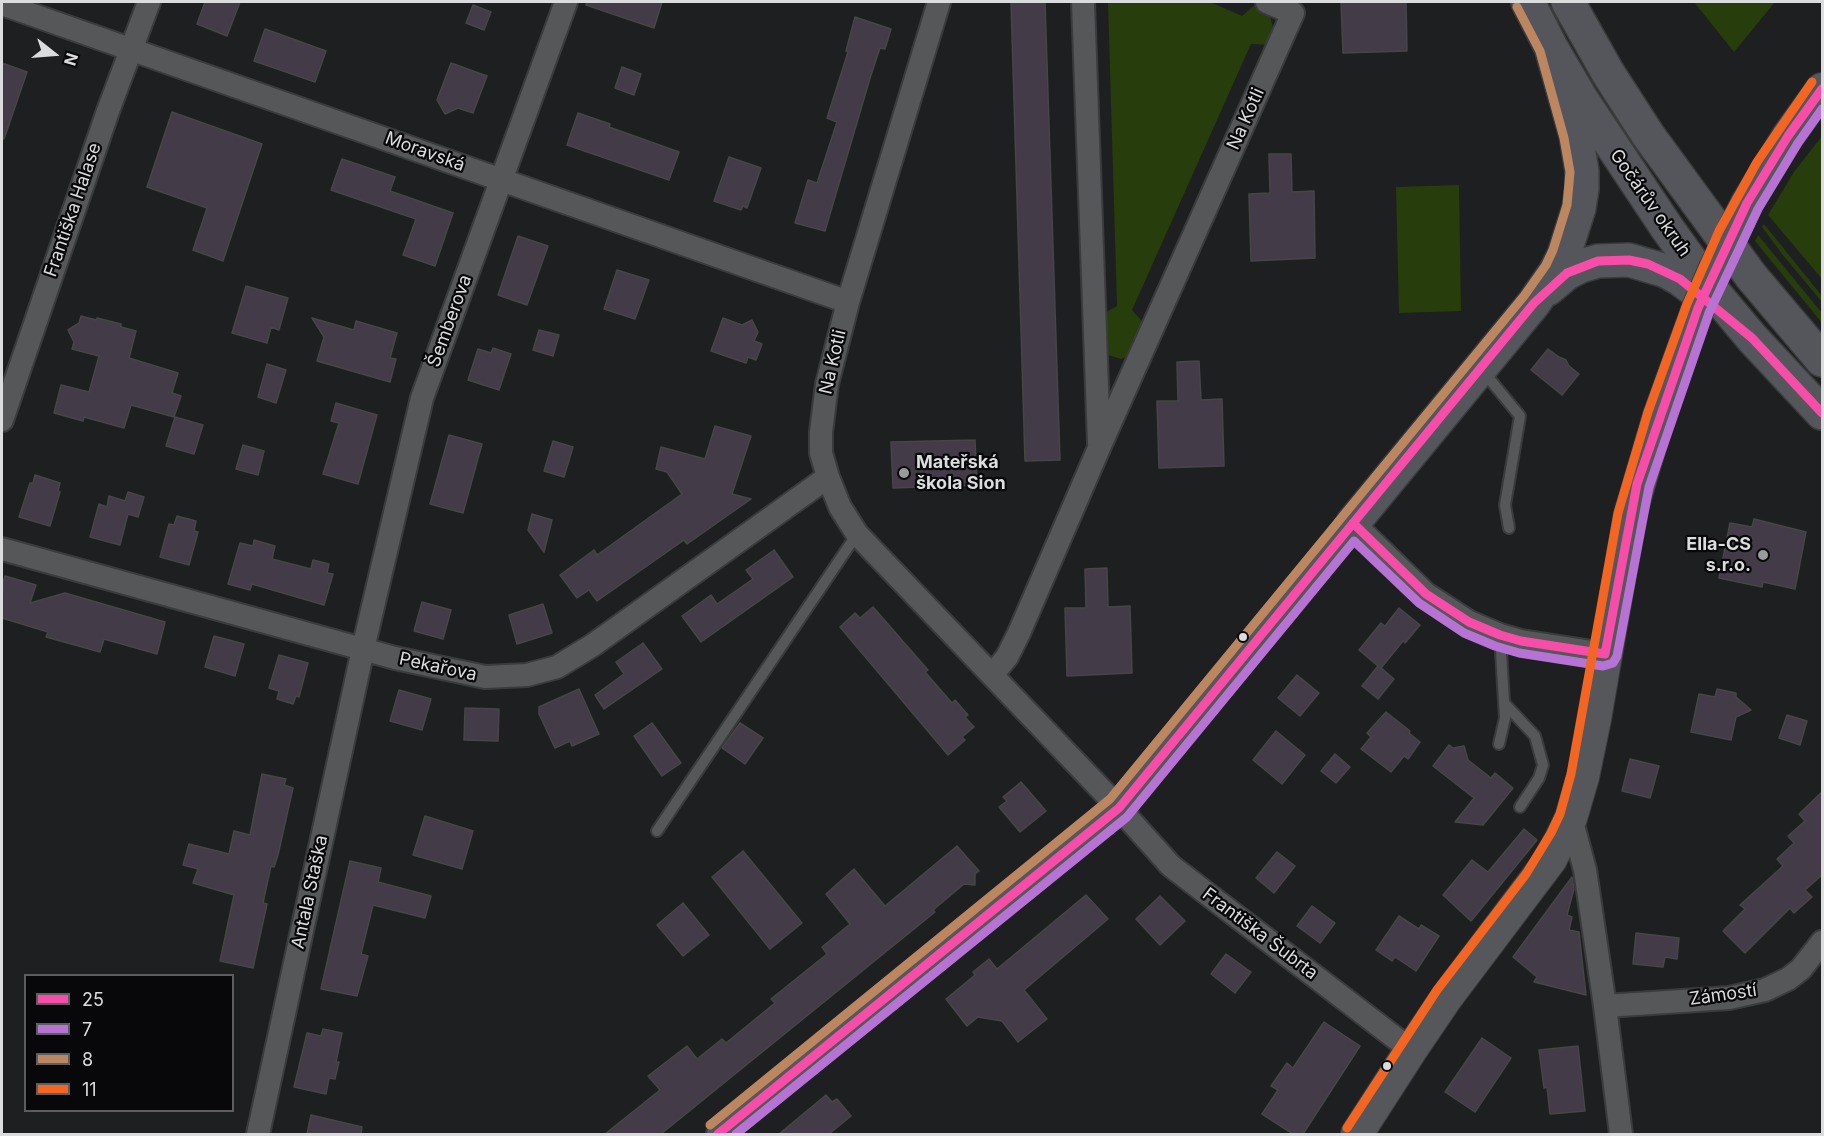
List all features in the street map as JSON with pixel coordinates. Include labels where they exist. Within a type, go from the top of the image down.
[{"type":"main road","name":"Gočárův okruh","points":[[1528,2],[1551,47],[1599,128],[1666,228],[1711,289],[1752,338],[1822,413]]},
{"type":"main road","name":"Gočárův okruh","points":[[1568,2],[1608,73],[1648,135],[1751,276],[1822,360]]},
{"type":"main road","points":[[1353,523],[1533,303],[1564,255],[1574,227],[1582,189],[1582,171],[1576,135],[1551,47]]},
{"type":"main road","points":[[1533,303],[1553,284],[1581,266],[1598,261],[1629,260],[1648,264],[1680,279],[1752,338]]},
{"type":"main road","points":[[1751,276],[1822,336]]},
{"type":"street","name":"Františka Halase","points":[[2,420],[148,2]]},
{"type":"street","name":"Šemberova","points":[[363,649],[422,398],[566,2]]},
{"type":"street","name":"Na Kotli","points":[[939,2],[833,357],[823,409],[821,453],[840,507],[856,534],[1119,808]]},
{"type":"street","name":"Na Kotli","points":[[1083,2],[1099,448]]},
{"type":"street","name":"Na Kotli","points":[[992,675],[1007,657],[1019,633],[1293,13],[1267,2]]},
{"type":"street","name":"Moravská","points":[[2,3],[848,302]]},
{"type":"street","points":[[1357,1134],[1453,989],[1541,874],[1562,839],[1583,777],[1629,515],[1659,416],[1695,317],[1717,264],[1747,203],[1788,136],[1822,89]]},
{"type":"street","name":"Pekařova","points":[[2,549],[395,658],[485,677],[527,675],[557,667],[603,638],[828,477]]},
{"type":"street","points":[[718,1134],[1119,808],[1353,523],[1411,580],[1442,606],[1469,622],[1500,635],[1530,643],[1605,654]]},
{"type":"street","name":"Antala Staška","points":[[258,1134],[363,649]]},
{"type":"street","name":"Františka Šubrta","points":[[1119,808],[1171,866],[1411,1050]]},
{"type":"street","points":[[1571,818],[1585,870],[1621,1134]]},
{"type":"street","name":"Zámostí","points":[[1605,1006],[1729,998],[1765,990],[1788,979],[1801,969],[1822,942]]},
{"type":"lane","points":[[1480,368],[1520,416],[1505,505],[1509,528]]},
{"type":"lane","points":[[657,831],[856,534]]},
{"type":"lane","points":[[1499,744],[1505,718],[1500,635]]},
{"type":"lane","points":[[1505,704],[1535,736],[1543,765],[1539,778],[1520,807]]},
{"type":"green space","points":[[1108,2],[1210,2],[1242,16],[1256,4],[1270,16],[1274,32],[1270,45],[1251,44],[1132,310],[1146,326],[1131,355],[1121,359],[1108,355],[1102,350],[1099,316],[1117,306]]},
{"type":"green space","points":[[1694,2],[1775,2],[1734,52]]},
{"type":"green space","points":[[1822,136],[1822,279],[1768,215],[1794,172]]},
{"type":"green space","points":[[1459,185],[1461,311],[1399,313],[1396,187]]},
{"type":"green space","points":[[1764,224],[1822,296],[1822,302],[1782,254],[1762,227]]},
{"type":"green space","points":[[1758,235],[1822,313],[1822,323],[1755,241]]},
{"type":"building","points":[[205,2],[240,2],[227,36],[197,24]]},
{"type":"building","points":[[587,2],[662,2],[654,28],[586,5]]},
{"type":"building","points":[[1011,2],[1045,2],[1060,460],[1025,461]]},
{"type":"building","points":[[1341,2],[1406,2],[1407,51],[1343,53]]},
{"type":"building","points":[[473,5],[491,12],[484,30],[466,23]]},
{"type":"building","points":[[855,17],[891,29],[885,49],[880,48],[871,75],[825,231],[795,223],[808,180],[817,183],[837,122],[827,118],[848,52],[846,51]]},
{"type":"building","points":[[265,29],[326,51],[315,82],[254,61]]},
{"type":"building","points":[[2,63],[27,72],[4,139],[2,138]]},
{"type":"building","points":[[451,63],[487,76],[473,113],[458,108],[445,114],[437,100]]},
{"type":"building","points":[[622,67],[641,74],[634,95],[615,88]]},
{"type":"building","points":[[172,112],[262,144],[223,261],[193,250],[207,208],[147,187]]},
{"type":"building","points":[[578,113],[610,124],[609,127],[679,152],[669,180],[567,145]]},
{"type":"building","points":[[1269,154],[1291,154],[1292,192],[1314,191],[1315,258],[1251,261],[1249,194],[1270,193]]},
{"type":"building","points":[[729,157],[761,168],[747,208],[743,206],[741,210],[714,201]]},
{"type":"building","points":[[342,159],[395,177],[390,191],[453,213],[435,266],[403,255],[416,219],[331,190]]},
{"type":"building","points":[[518,236],[548,246],[527,305],[498,295]]},
{"type":"building","points":[[617,270],[649,280],[635,319],[604,309]]},
{"type":"building","points":[[246,286],[288,298],[279,330],[271,327],[267,343],[232,333]]},
{"type":"building","points":[[81,316],[121,324],[121,327],[136,331],[129,358],[178,373],[172,393],[181,396],[174,417],[131,405],[124,428],[84,417],[83,421],[54,413],[61,385],[89,392],[99,356],[72,349],[74,342],[68,330],[79,323]]},
{"type":"building","points":[[312,318],[354,330],[356,321],[397,333],[390,358],[396,359],[390,382],[317,361],[324,337]]},
{"type":"building","points":[[723,318],[742,325],[752,320],[758,332],[754,341],[762,344],[756,360],[748,357],[746,363],[711,351]]},
{"type":"building","points":[[539,330],[559,335],[553,356],[533,350]]},
{"type":"building","points":[[493,348],[511,354],[499,390],[468,380],[478,349],[491,353]]},
{"type":"building","points":[[1548,349],[1566,360],[1569,366],[1579,374],[1562,395],[1531,370]]},
{"type":"building","points":[[1199,361],[1201,400],[1222,399],[1224,466],[1159,468],[1157,401],[1178,401],[1177,362]]},
{"type":"building","points":[[267,364],[286,370],[276,403],[258,397]]},
{"type":"building","points":[[336,403],[377,415],[358,484],[323,474],[339,423],[331,421]]},
{"type":"building","points":[[175,417],[203,425],[194,454],[166,446]]},
{"type":"building","points":[[715,426],[751,436],[732,494],[751,499],[687,544],[684,540],[597,601],[589,590],[577,598],[560,575],[594,550],[597,555],[682,494],[667,472],[656,469],[661,447],[705,459]]},
{"type":"building","points":[[449,435],[482,444],[463,513],[430,504]]},
{"type":"building","points":[[975,440],[977,485],[893,488],[891,442]]},
{"type":"building","points":[[553,441],[573,447],[564,477],[544,471]]},
{"type":"building","points":[[243,445],[264,451],[258,475],[236,469]]},
{"type":"building","points":[[35,475],[60,483],[58,491],[60,492],[50,526],[19,517],[30,483],[33,483]]},
{"type":"building","points":[[128,492],[144,497],[138,517],[128,514],[120,545],[90,537],[99,504],[107,507],[109,496],[125,501]]},
{"type":"building","points":[[532,514],[552,520],[544,552],[528,530]]},
{"type":"building","points":[[177,516],[196,521],[194,531],[198,532],[189,565],[160,557],[169,524],[174,525]]},
{"type":"building","name":"Ella-CS s.r.o.","points":[[1754,519],[1806,532],[1795,589],[1763,582],[1762,587],[1719,578],[1730,523],[1752,527]]},
{"type":"building","points":[[254,540],[275,546],[272,559],[311,569],[313,560],[329,564],[327,573],[333,574],[324,605],[252,584],[250,590],[228,584],[240,543],[253,546]]},
{"type":"building","points":[[774,550],[793,577],[701,642],[682,616],[711,595],[717,604],[753,579],[746,570]]},
{"type":"building","points":[[1107,568],[1108,607],[1130,606],[1132,673],[1067,676],[1065,608],[1086,608],[1085,569]]},
{"type":"building","points":[[5,576],[36,585],[30,603],[65,593],[165,622],[157,654],[104,639],[100,652],[46,637],[48,632],[2,618],[2,587]]},
{"type":"building","points":[[422,602],[451,610],[443,639],[414,631]]},
{"type":"building","points":[[543,604],[552,633],[517,644],[509,615]]},
{"type":"building","points":[[873,607],[928,670],[925,672],[952,703],[955,700],[968,715],[965,717],[974,727],[962,737],[965,740],[948,755],[840,627],[855,613],[860,618]]},
{"type":"building","points":[[1399,608],[1420,625],[1405,643],[1403,641],[1381,668],[1394,679],[1378,699],[1362,686],[1378,666],[1359,650],[1381,623],[1385,626]]},
{"type":"building","points":[[214,636],[244,644],[235,676],[205,667]]},
{"type":"building","points":[[643,643],[662,669],[604,709],[595,695],[624,674],[616,662]]},
{"type":"building","points":[[279,655],[308,663],[299,697],[296,696],[293,704],[277,699],[279,691],[269,688]]},
{"type":"building","points":[[1297,675],[1319,693],[1300,716],[1278,698]]},
{"type":"building","points":[[579,689],[599,734],[572,746],[570,741],[555,748],[539,714],[539,707]]},
{"type":"building","points":[[1717,689],[1736,693],[1736,697],[1751,710],[1736,717],[1731,740],[1691,732],[1699,694],[1715,697]]},
{"type":"building","points":[[399,690],[431,699],[422,730],[390,721]]},
{"type":"building","points":[[465,708],[499,709],[498,741],[464,740]]},
{"type":"building","points":[[1386,712],[1420,742],[1408,759],[1404,756],[1391,772],[1361,749],[1371,737],[1367,733]]},
{"type":"building","points":[[1787,715],[1807,721],[1800,745],[1779,738]]},
{"type":"building","points":[[652,723],[681,763],[662,776],[634,736]]},
{"type":"building","points":[[740,723],[763,738],[745,764],[722,748]]},
{"type":"building","points":[[1276,731],[1305,755],[1282,784],[1253,760]]},
{"type":"building","points":[[1449,745],[1453,748],[1464,746],[1468,760],[1491,778],[1495,773],[1513,788],[1483,825],[1455,822],[1474,798],[1433,766]]},
{"type":"building","points":[[1335,754],[1350,767],[1336,783],[1321,771]]},
{"type":"building","points":[[1630,759],[1659,766],[1650,798],[1622,791]]},
{"type":"building","points":[[262,774],[286,779],[284,785],[293,788],[278,855],[274,867],[271,866],[263,903],[267,904],[253,968],[220,961],[234,895],[193,883],[198,869],[183,865],[189,844],[229,854],[234,831],[250,835]]},
{"type":"building","points":[[1021,782],[1046,811],[1020,832],[999,807],[1007,801],[1003,797]]},
{"type":"building","points":[[1822,792],[1822,875],[1805,890],[1812,897],[1794,913],[1790,908],[1745,953],[1723,931],[1745,909],[1740,905],[1783,866],[1777,859],[1794,843],[1788,836],[1805,821],[1799,814]]},
{"type":"building","points":[[425,816],[473,831],[462,869],[413,855]]},
{"type":"building","points":[[1524,829],[1537,840],[1471,921],[1443,895],[1472,860],[1488,872]]},
{"type":"building","points":[[957,846],[979,871],[975,874],[975,885],[964,884],[933,910],[935,912],[661,1134],[605,1134],[660,1090],[648,1076],[687,1046],[697,1059],[722,1039],[726,1043],[775,1003],[771,999],[827,954],[822,947],[850,924],[826,894],[854,869],[885,906]]},
{"type":"building","points":[[743,851],[802,923],[770,949],[712,877]]},
{"type":"building","points":[[1277,852],[1295,866],[1274,893],[1256,878]]},
{"type":"building","points":[[350,861],[381,868],[378,882],[431,896],[425,918],[373,905],[361,954],[368,956],[357,996],[321,989]]},
{"type":"building","points":[[1572,877],[1574,889],[1567,915],[1572,917],[1569,930],[1579,932],[1586,995],[1534,982],[1537,977],[1513,957]]},
{"type":"building","points":[[1086,895],[1108,919],[1024,990],[1047,1019],[1018,1042],[1002,1021],[978,1017],[967,1026],[946,999],[975,975],[973,972],[989,959],[997,969]]},
{"type":"building","points":[[1160,896],[1185,921],[1160,945],[1136,919]]},
{"type":"building","points":[[683,903],[709,935],[683,956],[657,925]]},
{"type":"building","points":[[1312,906],[1335,923],[1320,943],[1297,926]]},
{"type":"building","points":[[1399,916],[1419,929],[1421,925],[1439,936],[1416,971],[1395,957],[1392,961],[1376,950]]},
{"type":"building","points":[[1636,933],[1679,938],[1677,959],[1665,957],[1663,967],[1633,964]]},
{"type":"building","points":[[1226,954],[1251,972],[1235,993],[1211,974]]},
{"type":"building","points":[[1324,1022],[1360,1046],[1303,1134],[1293,1134],[1262,1114],[1278,1090],[1271,1086],[1287,1063],[1293,1068]]},
{"type":"building","points":[[323,1029],[342,1033],[335,1079],[329,1078],[326,1094],[294,1087],[307,1033],[321,1036]]},
{"type":"building","points":[[1482,1038],[1511,1058],[1475,1112],[1445,1092]]},
{"type":"building","points":[[1578,1046],[1585,1111],[1550,1114],[1539,1050]]},
{"type":"building","points":[[826,1095],[832,1102],[837,1099],[851,1116],[829,1134],[779,1134]]},
{"type":"building","points":[[311,1115],[362,1127],[361,1134],[307,1134]]},
{"type":"transit line","name":"8","points":[[710,1125],[1110,799],[1524,296],[1546,265],[1553,250],[1567,205],[1570,172],[1564,138],[1540,51],[1517,7]]},
{"type":"transit line","name":"11","points":[[1347,1128],[1437,990],[1526,874],[1560,814],[1571,774],[1618,513],[1648,412],[1687,304],[1719,231],[1757,162],[1812,82]]},
{"type":"transit line","name":"25","points":[[1353,523],[1426,594],[1469,622],[1521,641],[1605,654],[1637,484],[1698,308],[1747,203],[1788,136],[1822,89]]},
{"type":"transit line","name":"7","points":[[736,1134],[1127,817],[1354,541],[1419,603],[1464,633],[1519,653],[1603,666],[1613,663],[1617,656],[1649,487],[1709,313],[1758,209],[1798,143],[1822,109]]},
{"type":"transit line","name":"25","points":[[718,1134],[1119,808],[1534,303],[1567,273],[1598,261],[1629,260],[1648,264],[1680,279],[1752,338],[1822,413]]},
{"type":"place","name":"Mateřská škola Sion","points":[[904,473]]},
{"type":"place","name":"Ella-CS s.r.o.","points":[[1763,555]]}]
